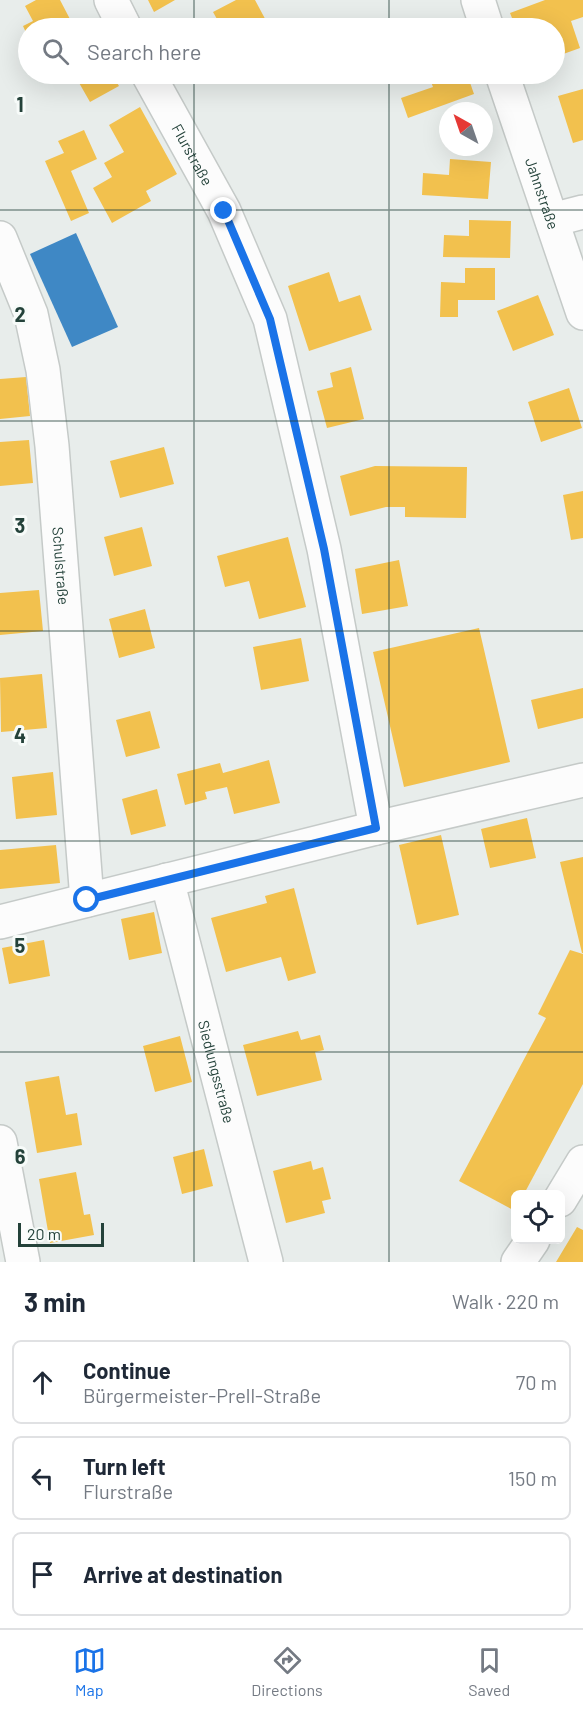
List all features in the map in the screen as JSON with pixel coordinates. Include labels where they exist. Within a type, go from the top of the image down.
[{"type":"street","points":[[111,0],[120,18]]},
{"type":"street","points":[[478,0],[484,18]]},
{"type":"street","name":"Flurstraße","points":[[154,84],[224,211],[270,319],[324,549],[376,828]]},
{"type":"street","name":"Jahnstraße","points":[[505,84],[583,313]]},
{"type":"street","points":[[552,220],[583,212]]},
{"type":"street","name":"Schulstraße","points":[[0,238],[31,314],[44,381],[52,446],[87,900]]},
{"type":"street","points":[[0,922],[376,828],[583,780]]},
{"type":"street","name":"Siedlungsstraße","points":[[167,880],[266,1262]]},
{"type":"street","points":[[0,1142],[23,1262]]},
{"type":"street","points":[[518,1262],[530,1244]]},
{"type":"building: Homes","points":[[36,0],[60,0],[69,18],[31,18],[25,6]]},
{"type":"building: Homes","points":[[148,0],[175,0],[154,12]]},
{"type":"building: Homes","points":[[236,0],[255,0],[265,18],[216,18],[213,12]]},
{"type":"building: Homes","points":[[545,0],[583,0],[583,17],[571,21],[580,48],[565,53],[565,18],[512,18],[510,13]]},
{"type":"building: Homes","points":[[80,84],[118,84],[119,86],[90,102]]},
{"type":"building: Homes","points":[[432,84],[470,84],[474,94],[452,102],[439,102],[439,107],[408,118],[401,98],[433,87]]},
{"type":"building: Homes","points":[[583,89],[583,140],[573,143],[558,96]]},
{"type":"building: Homes","points":[[140,107],[177,174],[146,191],[151,201],[112,223],[93,188],[112,177],[104,163],[124,152],[109,125]]},
{"type":"building: Homes","points":[[84,130],[97,159],[71,171],[89,213],[71,221],[45,161],[64,153],[58,141]]},
{"type":"building: Homes","points":[[450,159],[491,162],[488,199],[422,195],[423,173],[449,175]]},
{"type":"building: Homes","points":[[469,220],[511,221],[510,258],[443,257],[444,235],[469,236]]},
{"type":"building: Homes","points":[[465,268],[495,268],[495,300],[458,300],[458,317],[440,317],[441,282],[465,283]]},
{"type":"building: Homes","points":[[329,272],[339,302],[360,295],[372,330],[309,351],[288,286]]},
{"type":"building: Homes","points":[[538,295],[554,335],[513,351],[497,311]]},
{"type":"building: Homes","points":[[351,367],[364,419],[327,428],[317,391],[333,387],[330,373]]},
{"type":"building: Homes","points":[[26,377],[30,416],[0,419],[0,379]]},
{"type":"building: Homes","points":[[569,388],[582,428],[541,442],[528,402]]},
{"type":"building: Homes","points":[[29,440],[33,483],[0,486],[0,442]]},
{"type":"building: Homes","points":[[164,447],[174,484],[120,498],[110,461]]},
{"type":"building: Homes","points":[[375,466],[467,467],[466,518],[405,517],[405,507],[386,507],[350,516],[340,476]]},
{"type":"building: Homes","points":[[583,491],[583,538],[571,540],[563,495]]},
{"type":"building: Homes","points":[[142,527],[152,566],[114,576],[104,537]]},
{"type":"building: Homes","points":[[288,537],[306,607],[259,619],[249,581],[225,587],[217,556]]},
{"type":"building: Homes","points":[[399,560],[408,606],[362,614],[355,569]]},
{"type":"building: Homes","points":[[39,590],[43,631],[0,635],[0,593]]},
{"type":"building: Homes","points":[[145,609],[155,648],[119,658],[109,619]]},
{"type":"building: Homes","points":[[479,628],[510,762],[404,787],[373,652]]},
{"type":"building: Homes","points":[[301,638],[309,681],[261,690],[253,647]]},
{"type":"building: Homes","points":[[42,674],[47,728],[1,732],[0,678]]},
{"type":"building: Homes","points":[[583,688],[583,718],[538,729],[531,700]]},
{"type":"building: Homes","points":[[150,711],[160,748],[126,757],[116,720]]},
{"type":"building: Homes","points":[[269,760],[280,803],[234,814],[227,787],[205,792],[207,799],[185,805],[177,774],[220,763],[223,773]]},
{"type":"building: Homes","points":[[53,772],[57,815],[16,819],[12,777]]},
{"type":"building: Homes","points":[[157,789],[166,826],[131,835],[122,799]]},
{"type":"building: Homes","points":[[527,818],[536,858],[490,868],[481,829]]},
{"type":"building: Homes","points":[[441,835],[459,915],[417,925],[399,845]]},
{"type":"building: Homes","points":[[56,845],[60,883],[0,889],[0,850]]},
{"type":"building: Homes","points":[[583,857],[583,953],[582,953],[560,862]]},
{"type":"building: Homes","points":[[294,888],[316,973],[288,981],[281,957],[226,972],[211,918],[267,903],[265,896]]},
{"type":"building: Homes","points":[[154,912],[162,953],[129,960],[121,919]]},
{"type":"building: Homes","points":[[44,940],[50,976],[9,984],[2,948]]},
{"type":"building: Homes","points":[[570,950],[583,954],[583,1084],[526,1190],[511,1190],[511,1209],[459,1181],[546,1018],[538,1014]]},
{"type":"building: Homes","points":[[298,1031],[301,1040],[320,1035],[324,1050],[315,1052],[322,1080],[257,1096],[243,1045]]},
{"type":"building: Homes","points":[[180,1036],[192,1082],[155,1092],[143,1046]]},
{"type":"building: Homes","points":[[59,1076],[66,1115],[77,1113],[82,1145],[37,1153],[25,1082]]},
{"type":"building: Homes","points":[[204,1149],[213,1186],[182,1194],[173,1157]]},
{"type":"building: Homes","points":[[311,1161],[313,1170],[323,1167],[331,1199],[322,1201],[325,1213],[286,1223],[273,1171]]},
{"type":"building: Homes","points":[[76,1172],[84,1215],[90,1214],[94,1235],[50,1243],[39,1179]]},
{"type":"building: Homes","points":[[577,1227],[583,1230],[583,1262],[556,1262]]},
{"type":"building: Schools","points":[[76,233],[118,327],[72,347],[30,254]]},
{"type":"route","points":[[87,900],[376,828],[324,549],[270,319],[224,211]]}]
